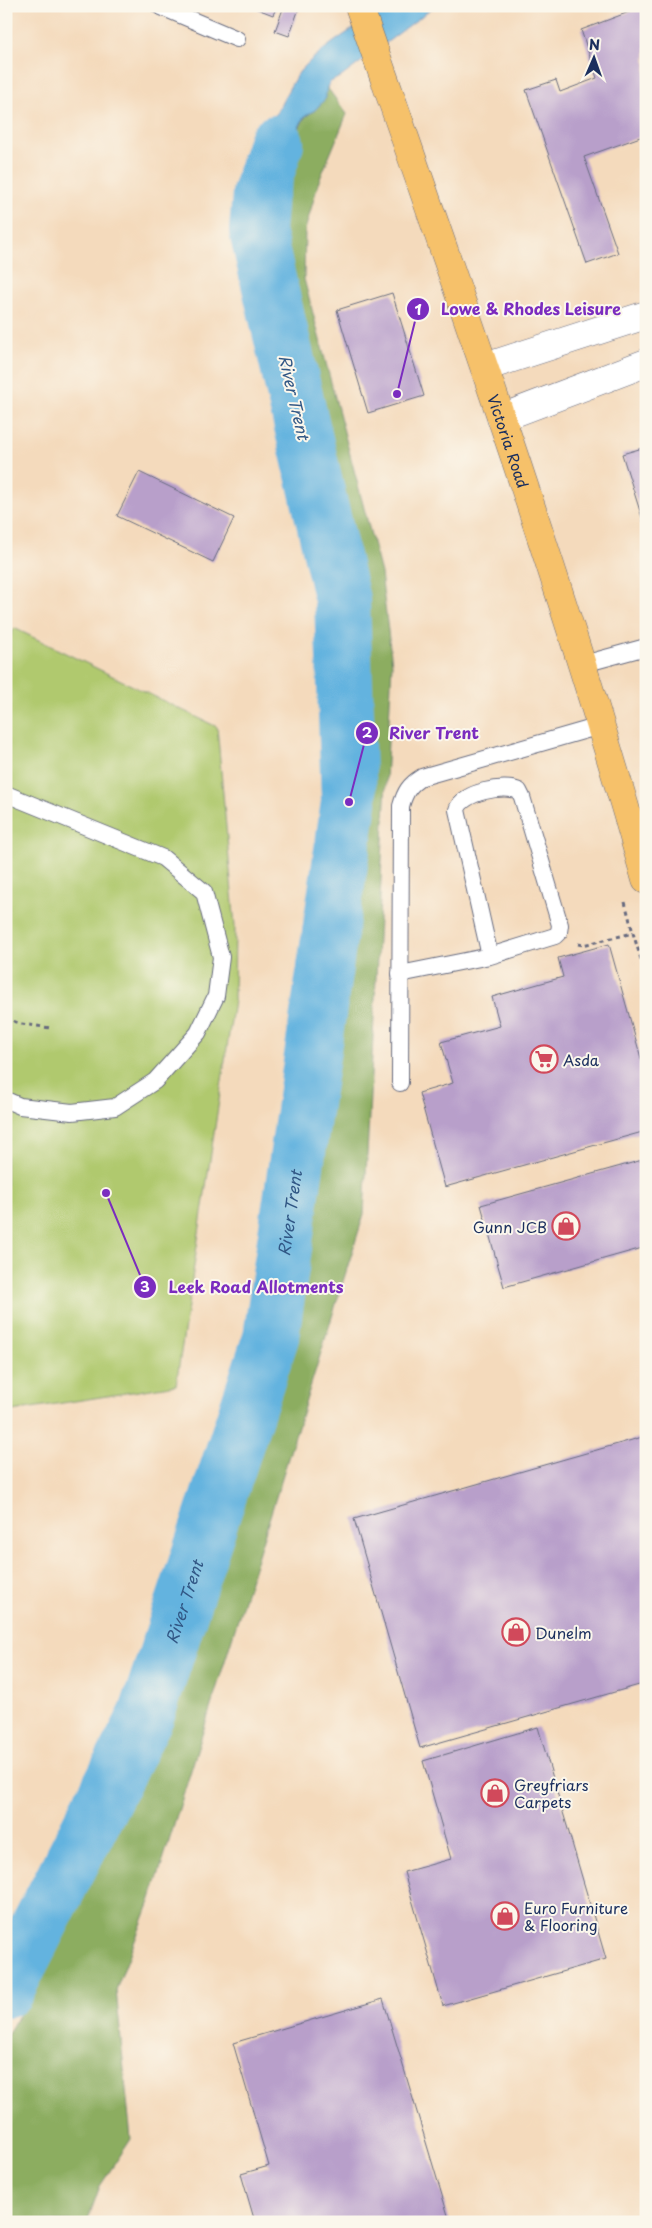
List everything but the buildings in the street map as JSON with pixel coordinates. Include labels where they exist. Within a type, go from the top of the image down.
[{"type":"main road","name":"Victoria Road","points":[[360,6],[502,418],[600,726],[646,880]]},
{"type":"street","points":[[485,367],[646,315]]},
{"type":"street","points":[[502,418],[646,363]]},
{"type":"lane","points":[[161,9],[237,39]]},
{"type":"lane","points":[[580,664],[646,647]]},
{"type":"lane","points":[[400,1084],[401,806],[405,793],[412,783],[422,777],[600,726]]},
{"type":"lane","points":[[400,974],[490,956],[555,936],[559,932],[560,925],[519,791],[509,786],[470,796],[463,800],[457,810],[490,956]]},
{"type":"lane","points":[[6,794],[163,858],[204,892],[221,958],[216,996],[198,1033],[155,1081],[115,1107],[72,1112],[20,1106],[6,1100]]},
{"type":"path","points":[[555,936],[583,945],[633,933],[641,960],[646,958]]},
{"type":"path","points":[[6,1019],[22,1024],[51,1028]]},
{"type":"green space","points":[[326,86],[347,114],[319,181],[305,230],[304,279],[381,573],[392,664],[364,1214],[151,1899],[116,1990],[131,2139],[100,2186],[87,2222],[6,2222],[6,2037],[25,2004],[57,1931],[103,1839],[164,1708],[234,1520],[290,1328],[317,1191],[358,818],[360,641],[353,589],[323,479],[293,349],[274,200],[285,156],[305,117],[315,110]]},
{"type":"green space","points":[[14,628],[217,727],[235,926],[234,1001],[176,1385],[6,1412],[6,644]]},
{"type":"water","points":[[388,6],[435,6],[329,84],[326,98],[315,110],[304,117],[285,156],[274,200],[244,231],[247,197],[258,155],[270,126],[295,79],[301,70],[321,52]]},
{"type":"waterway","name":"River Trent","points":[[6,1990],[146,1716],[271,1337],[349,802],[342,600],[257,231],[260,193],[276,143]]},
{"type":"place","name":"Lowe & Rhodes Leisure","points":[[397,394]]},
{"type":"place","name":"River Trent","points":[[349,802]]},
{"type":"place","name":"Asda","points":[[544,1059]]},
{"type":"place","name":"Leek Road Allotments","points":[[106,1193]]},
{"type":"place","name":"Gunn JCB","points":[[566,1226]]},
{"type":"place","name":"Dunelm","points":[[516,1632]]},
{"type":"place","name":"Greyfriars Carpets","points":[[495,1793]]},
{"type":"place","name":"Euro Furniture & Flooring","points":[[505,1916]]}]
